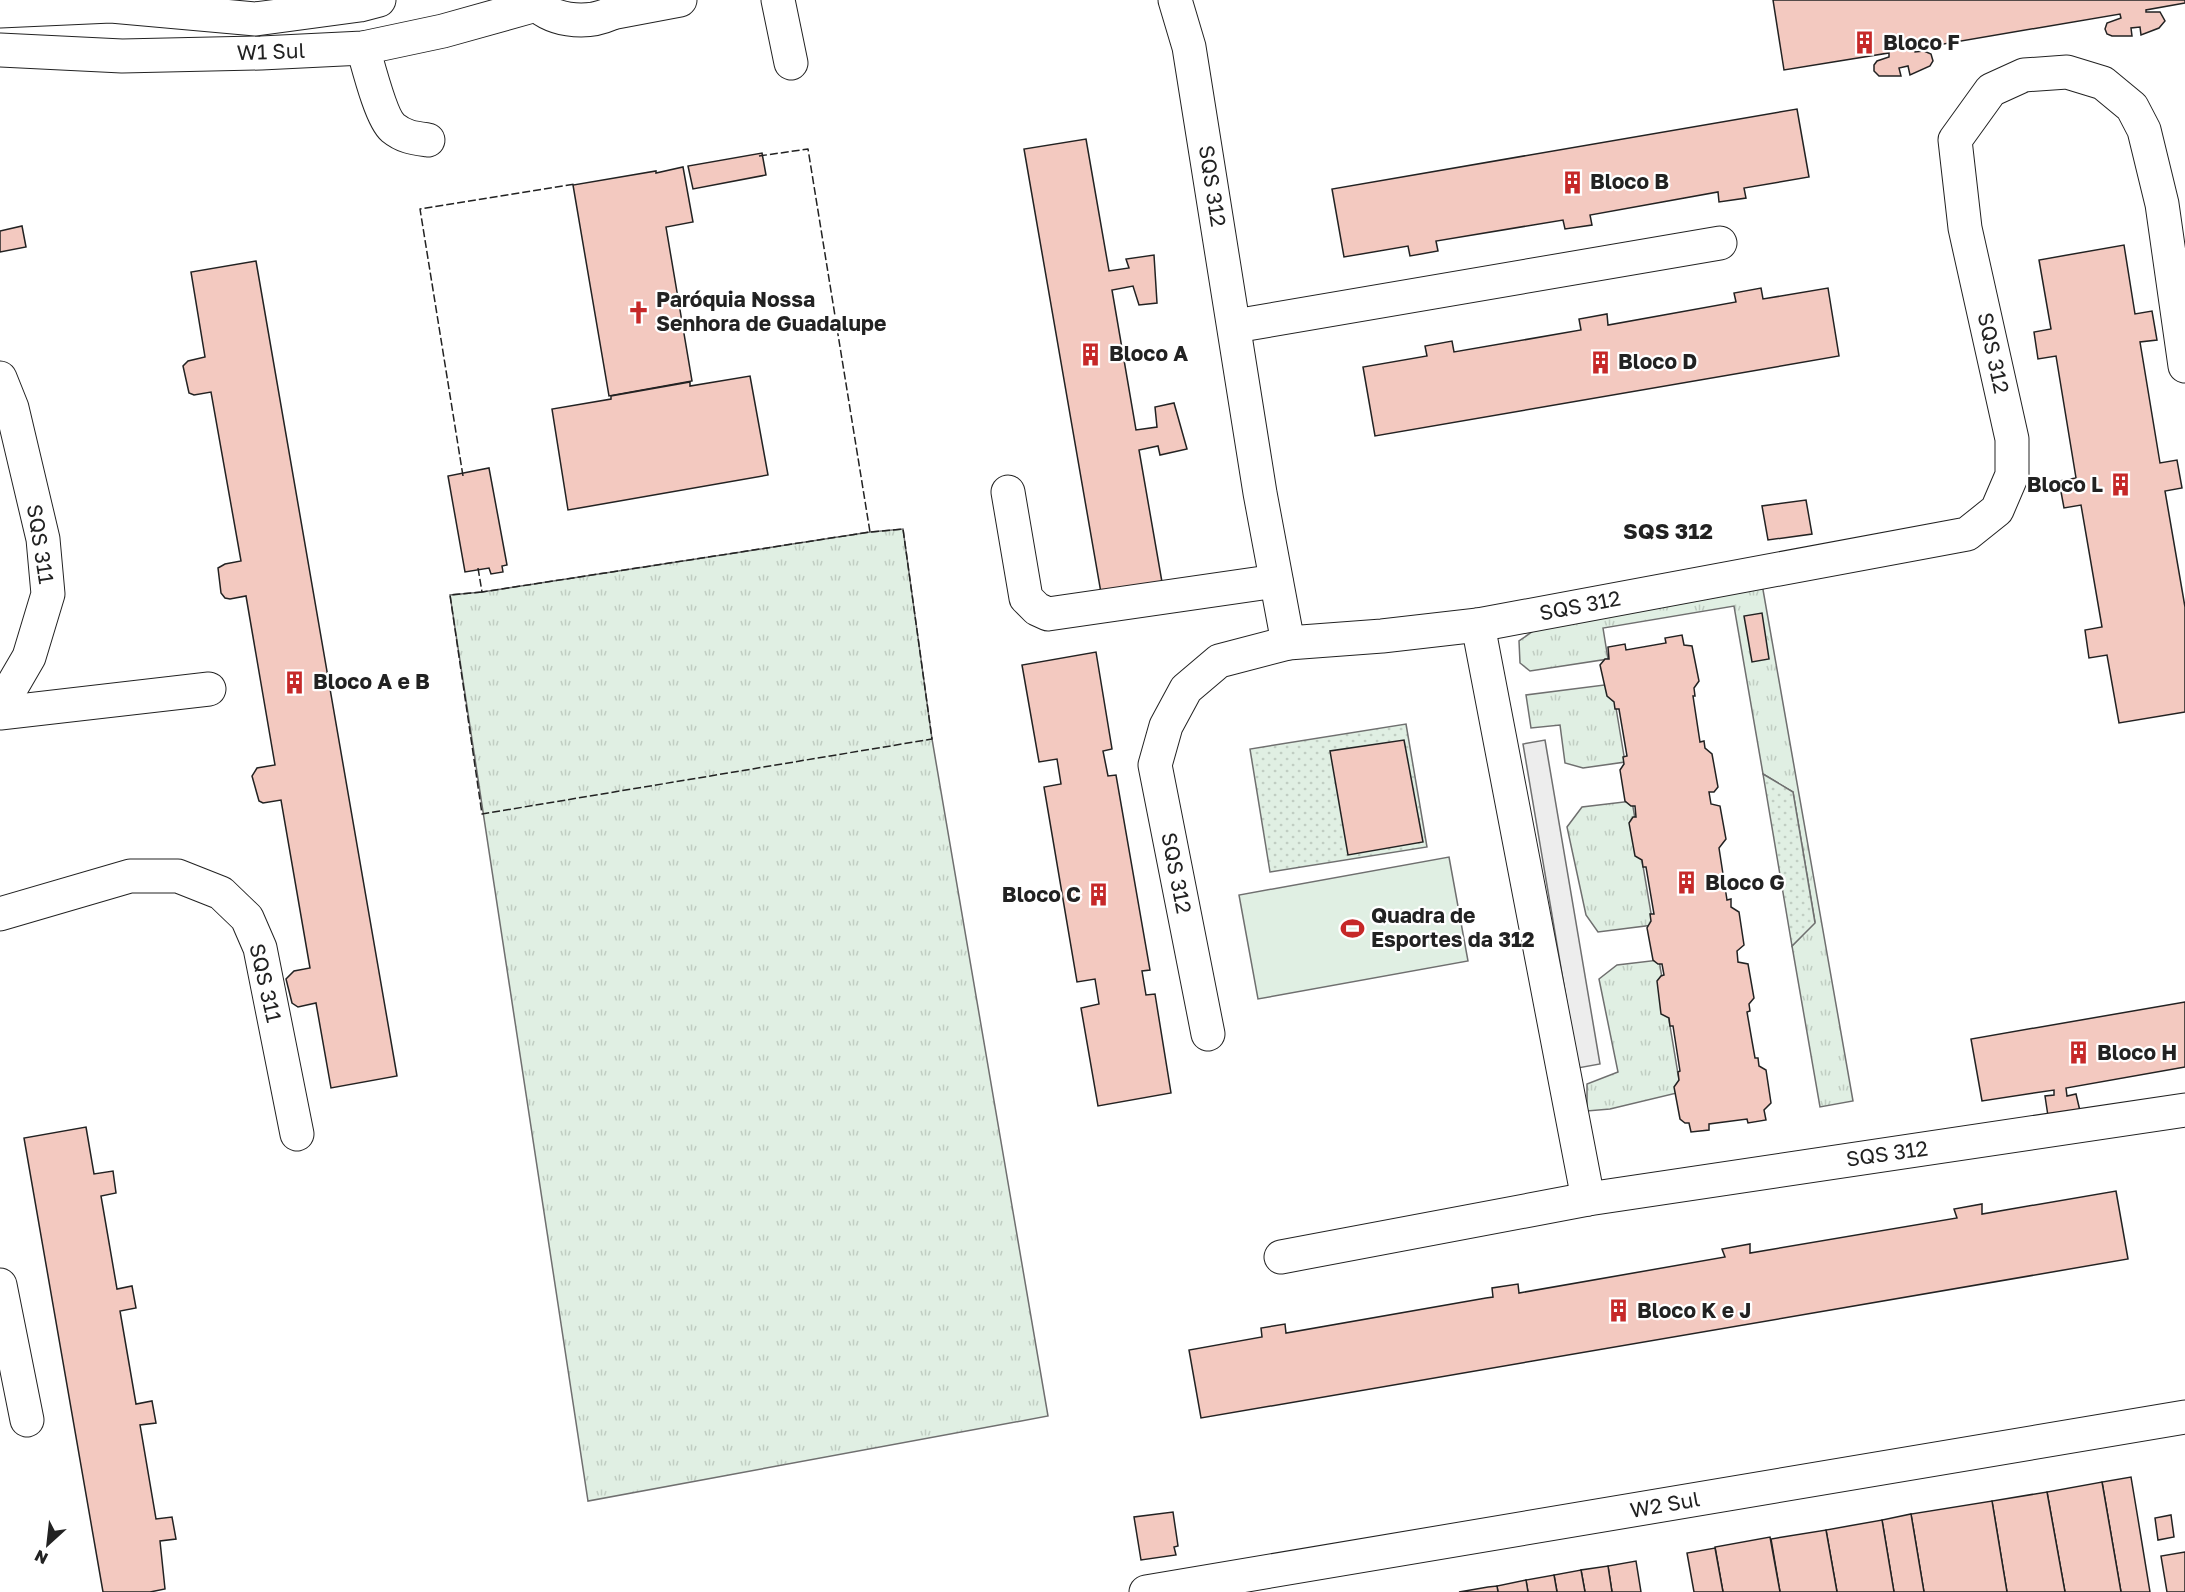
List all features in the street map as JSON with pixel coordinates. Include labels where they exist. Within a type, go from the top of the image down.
[{"type":"street","name":"W1 Sul","points":[[0,11],[106,3],[256,19],[360,5],[379,0]]},
{"type":"street","points":[[534,3],[560,18],[586,21],[620,7],[680,0]]},
{"type":"street","points":[[778,0],[791,63]]},
{"type":"street","name":"W1 Sul","points":[[0,50],[122,56],[363,48],[443,31],[534,3]]},
{"type":"street","name":"SQS 312","points":[[1183,3],[1260,493],[1288,643]]},
{"type":"street","points":[[363,48],[379,99],[391,126],[408,137],[428,140]]},
{"type":"street","name":"SQS 312","points":[[1208,1034],[1155,765],[1166,726],[1186,689],[1220,661],[1288,643],[1382,636],[1478,625],[1967,534],[1997,510],[2012,475],[2012,439],[1965,228],[1955,140],[1991,90],[2024,75],[2067,72],[2103,83],[2132,107],[2144,130],[2162,204],[2185,366]]},
{"type":"street","points":[[1235,326],[1720,243]]},
{"type":"street","name":"SQS 311","points":[[0,378],[6,410],[43,539],[48,594],[29,657],[0,707]]},
{"type":"street","points":[[1008,492],[1026,598],[1037,609],[1048,614],[1276,580]]},
{"type":"street","points":[[1478,625],[1588,1199]]},
{"type":"street","points":[[0,713],[209,689]]},
{"type":"street","name":"SQS 311","points":[[0,914],[130,876],[178,876],[221,893],[247,918],[260,948],[297,1134]]},
{"type":"street","name":"SQS 312","points":[[1281,1257],[1588,1199],[2185,1110]]},
{"type":"street","points":[[0,1285],[27,1420]]},
{"type":"street","name":"W2 Sul","points":[[1146,1592],[2185,1417]]},
{"type":"green space","points":[[903,529],[932,739],[1048,1416],[588,1501],[450,595]]},
{"type":"green space","points":[[1762,584],[1853,1101],[1820,1107],[1792,946],[1815,922],[1793,792],[1763,774],[1734,606],[1603,628],[1608,659],[1530,671],[1520,663],[1519,641],[1536,629]]},
{"type":"green space","points":[[1612,684],[1625,762],[1583,768],[1565,763],[1560,725],[1531,728],[1526,695]]},
{"type":"green space","points":[[1406,724],[1427,847],[1270,872],[1250,749]]},
{"type":"green space","points":[[1763,774],[1793,792],[1815,923],[1792,946]]},
{"type":"green space","points":[[1632,801],[1653,925],[1598,932],[1586,915],[1567,827],[1582,807]]},
{"type":"green space","name":"Quadra de Esportes da 312","points":[[1449,857],[1468,961],[1258,999],[1239,895]]},
{"type":"green space","points":[[1659,960],[1681,1092],[1610,1109],[1587,1111],[1587,1084],[1618,1072],[1599,979],[1617,965]]},
{"type":"shaded area","points":[[1545,740],[1600,1064],[1578,1068],[1523,744]]},
{"type":"building","name":"Bloco F","points":[[1773,0],[2185,0],[2185,3],[2146,10],[2146,12],[2160,12],[2165,21],[2159,28],[2141,35],[2140,27],[2131,28],[2132,36],[2107,34],[2105,29],[2107,23],[2121,18],[2120,14],[1914,49],[1915,52],[1924,51],[1931,54],[1933,61],[1930,66],[1910,75],[1908,66],[1899,68],[1901,76],[1879,76],[1874,71],[1874,65],[1877,61],[1889,57],[1889,53],[1784,70]]},
{"type":"building","name":"Bloco B","points":[[1797,109],[1809,177],[1744,188],[1746,198],[1719,202],[1718,192],[1590,215],[1592,225],[1565,229],[1563,220],[1436,241],[1438,251],[1410,256],[1408,246],[1344,257],[1332,189]]},
{"type":"building","name":"Bloco A","points":[[1086,139],[1109,271],[1129,268],[1126,259],[1154,255],[1157,303],[1139,305],[1133,286],[1112,290],[1136,430],[1157,427],[1155,407],[1174,403],[1187,449],[1160,455],[1158,446],[1139,450],[1162,582],[1101,593],[1024,149]]},
{"type":"building","points":[[762,153],[766,175],[693,189],[688,166]]},
{"type":"building","name":"Paróquia Nossa Senhora de Guadalupe","points":[[683,167],[693,222],[666,227],[692,381],[609,396],[573,185]]},
{"type":"building","points":[[22,226],[26,247],[0,252],[0,231]]},
{"type":"building","name":"Bloco L","points":[[2124,245],[2135,314],[2152,311],[2157,340],[2140,342],[2160,463],[2177,460],[2182,488],[2165,491],[2185,607],[2185,712],[2119,723],[2107,655],[2089,658],[2085,630],[2102,627],[2081,505],[2064,508],[2059,481],[2076,478],[2056,356],[2038,359],[2034,332],[2051,329],[2039,260]]},
{"type":"building","name":"Bloco A e B","points":[[256,261],[397,1076],[331,1088],[316,1003],[298,1007],[292,1003],[286,979],[294,971],[310,968],[281,800],[263,803],[259,801],[252,776],[257,768],[275,765],[246,596],[230,599],[225,598],[221,593],[218,568],[241,561],[211,392],[194,395],[189,393],[183,366],[188,361],[205,357],[191,272]]},
{"type":"building","name":"Bloco D","points":[[1761,288],[1763,299],[1828,288],[1839,356],[1375,436],[1363,367],[1427,356],[1425,346],[1452,341],[1454,352],[1581,330],[1579,319],[1607,314],[1608,325],[1736,302],[1734,293]]},
{"type":"building","points":[[750,376],[768,475],[568,510],[552,409],[690,382],[690,386]]},
{"type":"building","points":[[489,468],[507,565],[502,566],[503,572],[491,574],[489,568],[465,572],[448,476]]},
{"type":"building","points":[[1806,500],[1812,534],[1768,540],[1762,506]]},
{"type":"building","points":[[1762,613],[1769,659],[1752,662],[1744,616]]},
{"type":"building","name":"Bloco G","points":[[1682,635],[1684,645],[1692,646],[1699,681],[1694,688],[1695,696],[1693,696],[1700,742],[1704,741],[1705,748],[1712,754],[1718,787],[1714,792],[1709,792],[1711,804],[1720,806],[1726,839],[1719,848],[1727,900],[1731,899],[1731,907],[1739,912],[1744,945],[1737,951],[1738,962],[1748,964],[1754,998],[1749,1004],[1750,1011],[1747,1012],[1755,1058],[1758,1058],[1759,1066],[1766,1070],[1771,1103],[1764,1110],[1766,1120],[1748,1123],[1747,1119],[1709,1124],[1709,1130],[1691,1132],[1689,1123],[1680,1119],[1674,1087],[1679,1080],[1678,1072],[1680,1071],[1673,1026],[1670,1026],[1669,1018],[1661,1014],[1657,981],[1664,975],[1662,964],[1653,960],[1647,928],[1651,921],[1650,914],[1654,914],[1646,867],[1643,867],[1642,860],[1635,856],[1629,823],[1633,817],[1636,817],[1635,806],[1625,801],[1620,770],[1624,764],[1623,757],[1627,756],[1619,709],[1615,709],[1614,702],[1607,696],[1600,665],[1605,659],[1609,659],[1608,647],[1625,644],[1626,650],[1666,643],[1665,638]]},
{"type":"building","name":"Bloco C","points":[[1096,652],[1112,749],[1103,751],[1108,776],[1116,775],[1150,970],[1142,971],[1146,995],[1155,994],[1171,1093],[1098,1106],[1081,1008],[1099,1004],[1095,979],[1077,982],[1044,787],[1061,784],[1057,759],[1039,762],[1022,665]]},
{"type":"building","points":[[1404,740],[1423,842],[1348,855],[1330,751]]},
{"type":"building","name":"Bloco H","points":[[2185,1002],[2185,1067],[2066,1088],[2067,1096],[2076,1094],[2080,1111],[2048,1116],[2045,1096],[2054,1095],[2054,1090],[1982,1101],[1971,1039]]},
{"type":"building","points":[[86,1127],[94,1174],[113,1171],[116,1193],[101,1196],[117,1289],[132,1286],[136,1308],[120,1311],[136,1404],[152,1401],[156,1423],[140,1425],[156,1519],[172,1517],[176,1539],[160,1541],[165,1589],[150,1592],[103,1592],[24,1138]]},
{"type":"building","name":"Bloco K e J","points":[[2116,1191],[2128,1259],[1201,1418],[1189,1350],[1262,1337],[1261,1328],[1285,1324],[1286,1333],[1493,1297],[1492,1288],[1518,1284],[1519,1293],[1725,1257],[1722,1249],[1750,1244],[1750,1253],[1957,1218],[1954,1209],[1982,1204],[1982,1214]]},
{"type":"building","points":[[2131,1477],[2150,1592],[2121,1592],[2102,1482]]},
{"type":"building","points":[[2102,1482],[2121,1592],[2065,1592],[2047,1492]]},
{"type":"building","points":[[2047,1492],[2065,1592],[2007,1592],[1992,1501]]},
{"type":"building","points":[[1992,1501],[2007,1592],[1924,1592],[1911,1514]]},
{"type":"building","points":[[1173,1512],[1178,1546],[1174,1547],[1176,1555],[1141,1560],[1134,1517]]},
{"type":"building","points":[[1911,1514],[1924,1592],[1894,1592],[1882,1520]]},
{"type":"building","points":[[2171,1515],[2174,1537],[2158,1540],[2155,1518]]},
{"type":"building","points":[[1882,1520],[1894,1592],[1837,1592],[1826,1530]]},
{"type":"building","points":[[1826,1530],[1837,1592],[1780,1592],[1771,1539]]},
{"type":"building","points":[[1770,1537],[1780,1592],[1723,1592],[1715,1547]]},
{"type":"building","points":[[1715,1548],[1723,1592],[1694,1592],[1687,1553]]},
{"type":"building","points":[[2185,1552],[2185,1592],[2167,1592],[2161,1556]]},
{"type":"building","points":[[1636,1561],[1641,1592],[1612,1592],[1608,1566]]},
{"type":"building","points":[[1608,1566],[1612,1592],[1585,1592],[1581,1570]]},
{"type":"building","points":[[1581,1570],[1585,1592],[1557,1592],[1554,1575]]},
{"type":"building","points":[[1554,1575],[1557,1592],[1528,1592],[1526,1580]]},
{"type":"building","points":[[1526,1580],[1528,1592],[1498,1592],[1497,1586]]},
{"type":"building","points":[[1497,1586],[1498,1592],[1459,1592],[1488,1587]]},
{"type":"fence","points":[[759,156],[808,149],[870,532]]},
{"type":"fence","points":[[463,476],[420,209],[575,184]]},
{"type":"fence","points":[[478,568],[482,592],[870,532],[903,529],[932,739],[482,814],[450,595],[482,592]]},
{"type":"place","name":"Bloco F","points":[[1865,43]]},
{"type":"place","name":"Bloco B","points":[[1572,182]]},
{"type":"place","name":"Paróquia Nossa Senhora de Guadalupe","points":[[638,312]]},
{"type":"place","name":"Bloco A","points":[[1091,354]]},
{"type":"place","name":"Bloco D","points":[[1600,362]]},
{"type":"place","name":"Bloco L","points":[[2121,485]]},
{"type":"place","name":"Bloco A e B","points":[[295,682]]},
{"type":"place","name":"Bloco G","points":[[1687,883]]},
{"type":"place","name":"Bloco C","points":[[1099,895]]},
{"type":"place","name":"Quadra de Esportes da 312","points":[[1353,928]]},
{"type":"place","name":"Bloco H","points":[[2079,1053]]},
{"type":"place","name":"Bloco K e J","points":[[1619,1311]]},
{"type":"district","name":"SQS 312","points":[[1668,531]]}]
